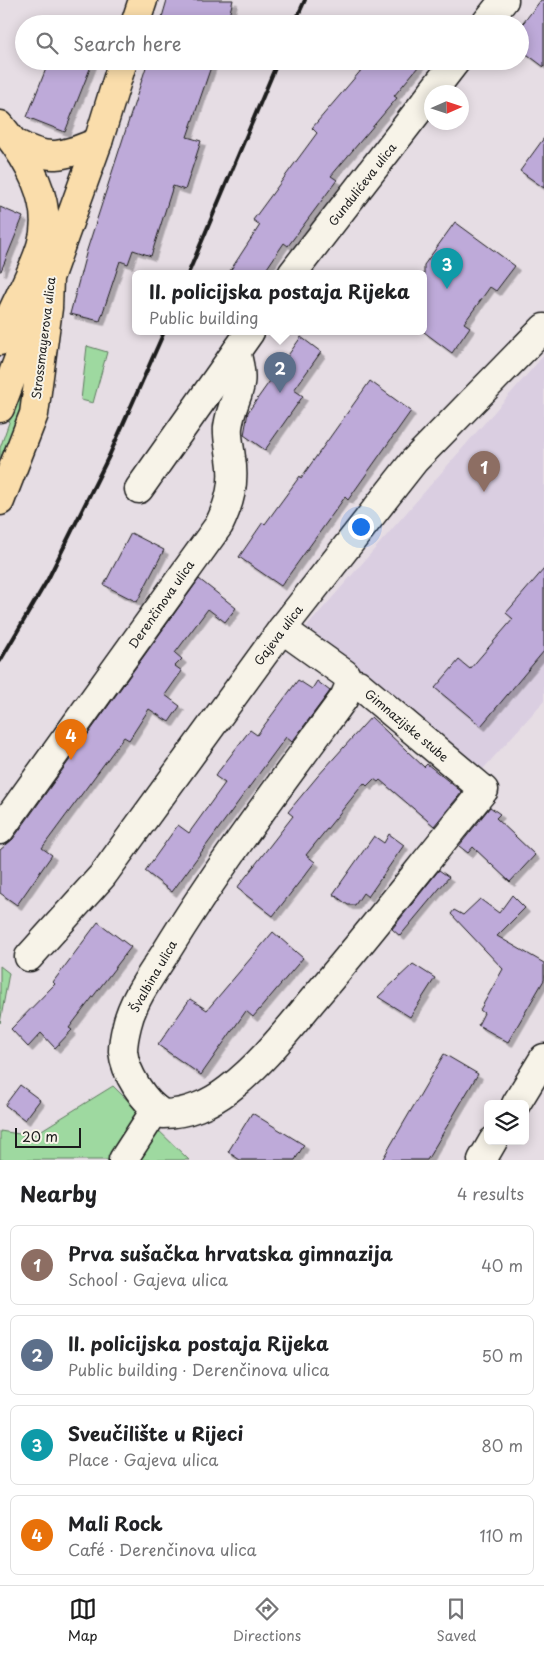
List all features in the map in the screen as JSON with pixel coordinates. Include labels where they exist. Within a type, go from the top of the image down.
[{"type":"main road","points":[[138,15],[143,0]]},
{"type":"main road","name":"Strossmayerova ulica","points":[[0,501],[34,414],[48,308],[49,278],[98,142],[121,70]]},
{"type":"main road","points":[[8,134],[33,152],[50,156],[67,154],[98,142]]},
{"type":"main road","points":[[0,341],[41,247],[45,228],[40,191],[8,134]]},
{"type":"main road","points":[[0,408],[49,278]]},
{"type":"street","points":[[492,15],[504,0]]},
{"type":"street","name":"Gundulićeva ulica","points":[[438,85],[449,70]]},
{"type":"street","name":"Gundulićeva ulica","points":[[295,270],[424,103]]},
{"type":"street","name":"Gajeva ulica","points":[[29,957],[103,875],[282,629],[414,461],[544,328]]},
{"type":"street","points":[[139,489],[243,342]]},
{"type":"street","name":"Derenčinova ulica","points":[[0,830],[219,524],[228,506],[234,476],[228,429],[242,385],[243,342]]},
{"type":"street","name":"Gimnazijske stube","points":[[156,1110],[163,1114],[171,1114],[196,1108],[228,1090],[264,1057],[374,927],[484,790],[358,684],[350,684],[345,674],[282,629]]},
{"type":"street","name":"Švalbina ulica","points":[[156,1110],[138,1088],[127,1066],[123,1052],[127,1022],[136,1002],[189,914],[344,698],[350,684]]},
{"type":"street","points":[[518,1100],[544,1058]]},
{"type":"street","points":[[123,1160],[156,1110]]},
{"type":"street","points":[[482,1160],[491,1145]]},
{"type":"shaded area","points":[[544,355],[544,701],[483,769],[304,630]]},
{"type":"green space","points":[[87,346],[107,352],[93,403],[81,400]]},
{"type":"green space","points":[[24,393],[24,405],[0,459],[0,448],[17,400],[20,394]]},
{"type":"green space","points":[[0,966],[9,973],[0,1023]]},
{"type":"green space","points":[[113,1086],[189,1160],[0,1160],[0,1131],[32,1136]]},
{"type":"building","points":[[167,0],[233,0],[229,15],[163,15]]},
{"type":"building","points":[[541,0],[544,0],[544,67],[529,56],[529,15]]},
{"type":"building","points":[[45,70],[89,70],[65,132],[27,117]]},
{"type":"building","points":[[145,70],[210,70],[187,137],[201,141],[185,190],[173,186],[151,256],[133,250],[128,264],[120,261],[100,321],[70,314],[87,250]]},
{"type":"building","points":[[361,70],[416,70],[394,96],[397,98],[331,176],[337,180],[288,246],[284,243],[266,270],[231,270],[260,225],[253,220],[317,133],[312,128]]},
{"type":"building","points":[[544,138],[544,188],[520,171]]},
{"type":"building","points":[[0,207],[23,217],[1,271],[0,271]]},
{"type":"building","points":[[455,222],[515,266],[496,291],[490,287],[464,323],[470,327],[452,353],[427,334],[427,270],[424,270],[424,265]]},
{"type":"building","points":[[301,337],[321,352],[294,390],[303,396],[265,450],[244,435],[248,412]]},
{"type":"building","points":[[370,381],[411,411],[348,500],[345,497],[281,586],[239,557],[263,522],[265,524],[300,476],[301,478]]},
{"type":"building","points":[[131,533],[164,550],[137,602],[104,585]]},
{"type":"building","points":[[544,569],[544,651],[481,726],[435,688],[459,660],[470,669],[513,619],[506,613]]},
{"type":"building","points":[[199,579],[236,608],[225,622],[208,609],[175,653],[182,659],[175,666],[182,671],[165,695],[180,706],[169,722],[149,709],[129,740],[124,737],[42,848],[52,855],[17,905],[0,893],[0,850],[13,839]]},
{"type":"building","points":[[298,680],[312,689],[317,681],[330,691],[292,742],[286,737],[172,892],[145,871],[178,825],[189,833],[225,783],[215,776],[250,730],[257,735]]},
{"type":"building","points":[[371,717],[424,767],[427,764],[462,792],[434,826],[380,780],[378,782],[374,779],[367,786],[364,783],[306,855],[315,862],[273,916],[237,888],[293,816],[288,812]]},
{"type":"building","points":[[490,807],[500,814],[496,818],[535,855],[510,882],[473,847],[468,853],[459,846]]},
{"type":"building","points":[[389,834],[404,845],[368,897],[363,893],[355,905],[348,905],[333,894],[374,836],[384,843]]},
{"type":"building","points":[[439,870],[449,877],[400,936],[392,929]]},
{"type":"building","points":[[512,895],[525,908],[497,936],[544,963],[544,980],[508,1042],[478,1025],[484,1013],[480,1010],[503,969],[451,914],[454,910],[463,915],[480,899],[499,913]]},
{"type":"building","points":[[98,922],[131,947],[69,1028],[72,1030],[55,1048],[41,1033],[28,1047],[11,1029],[55,984],[53,982]]},
{"type":"building","points":[[273,932],[303,958],[253,1017],[246,1011],[201,1075],[158,1045],[190,999],[207,1010]]},
{"type":"building","points":[[413,964],[435,978],[410,1017],[378,997]]},
{"type":"building","points":[[444,1054],[478,1074],[427,1160],[382,1160]]},
{"type":"building","points":[[20,1085],[40,1100],[25,1120],[5,1105]]},
{"type":"building","points":[[252,1113],[304,1145],[295,1160],[240,1160],[228,1152]]},
{"type":"railway","points":[[298,15],[305,0]]},
{"type":"railway","points":[[190,270],[274,70]]},
{"type":"railway","points":[[0,661],[48,579],[109,456],[163,335]]},
{"type":"place","name":"Sveučilište u Rijeci","points":[[447,289]]},
{"type":"place","name":"II. policijska postaja Rijeka","points":[[280,393]]},
{"type":"place","name":"Prva sušačka hrvatska gimnazija","points":[[484,492]]},
{"type":"place","name":"Mali Rock","points":[[71,760]]}]
